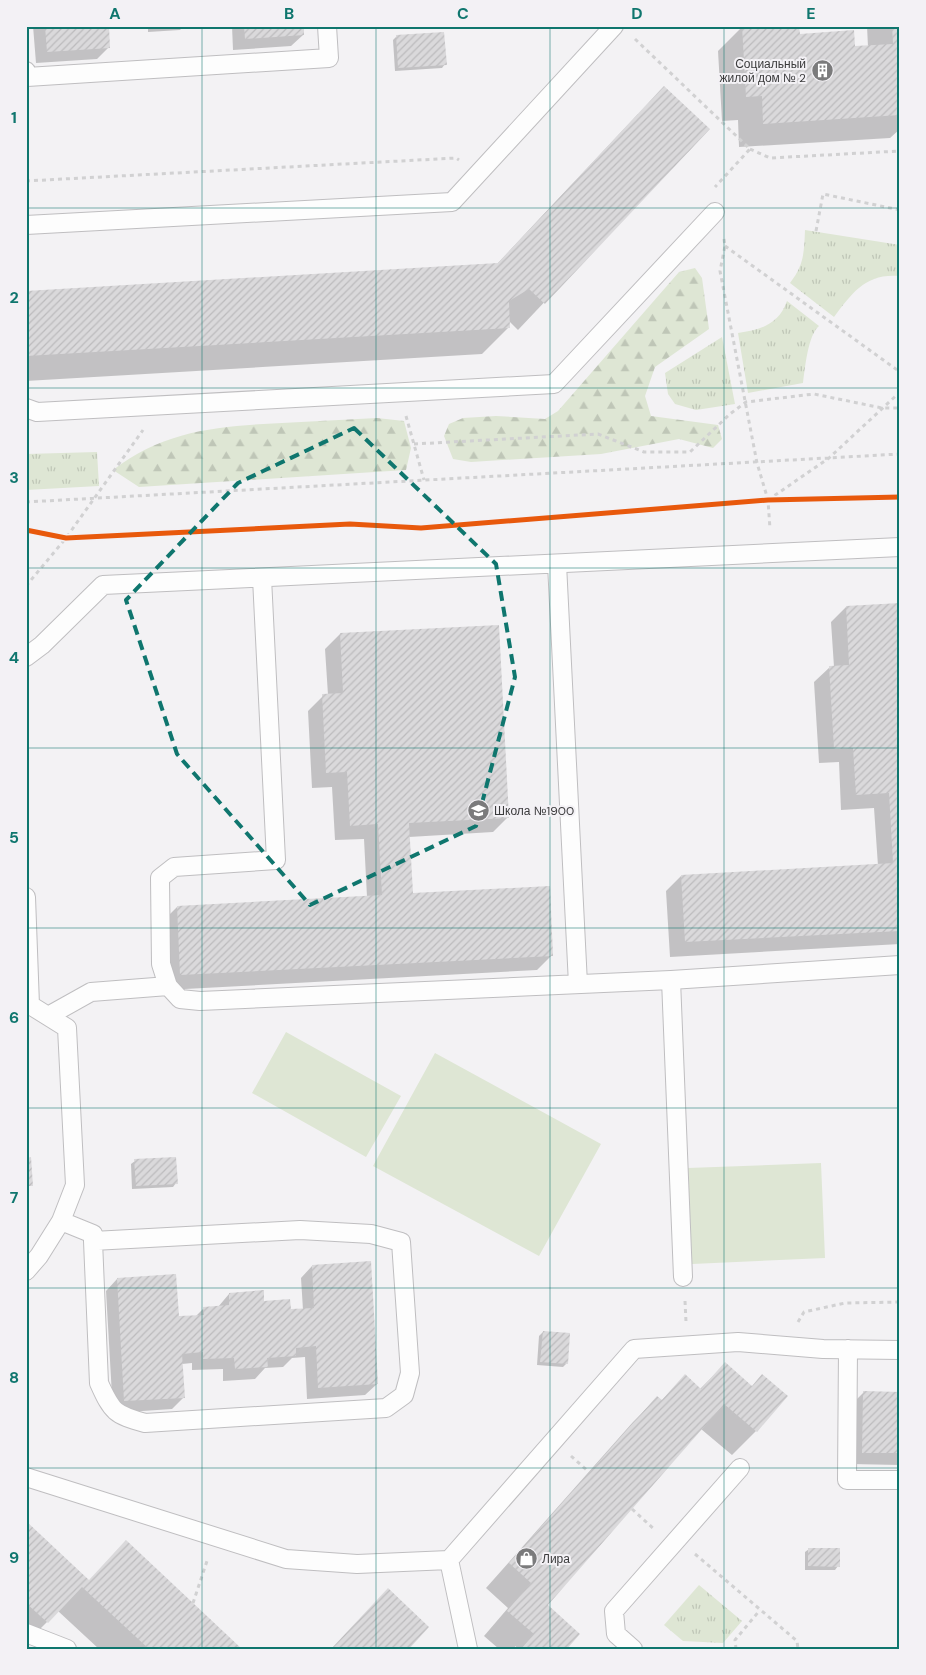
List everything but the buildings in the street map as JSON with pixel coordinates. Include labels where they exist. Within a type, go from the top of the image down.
[{"type":"lane","points":[[26,71],[27,77],[329,58],[327,26]]},
{"type":"lane","points":[[26,225],[452,202],[622,30]]},
{"type":"lane","points":[[26,408],[37,412],[554,384],[715,212]]},
{"type":"lane","points":[[26,657],[42,645],[103,585],[900,548]]},
{"type":"lane","points":[[557,564],[578,984]]},
{"type":"lane","points":[[262,578],[276,860],[174,867],[160,878],[161,964],[168,986],[180,999],[200,1002],[671,980],[900,965]]},
{"type":"lane","points":[[26,897],[28,1005],[67,1028],[75,1185],[61,1221],[40,1256],[26,1272]]},
{"type":"lane","points":[[671,980],[683,1277]]},
{"type":"lane","points":[[48,1016],[92,992],[168,986]]},
{"type":"lane","points":[[61,1221],[93,1234],[93,1241],[99,1383],[107,1401],[121,1417],[145,1423],[386,1408],[404,1395],[410,1374],[401,1242],[371,1234],[300,1230],[93,1241]]},
{"type":"lane","points":[[26,1477],[286,1559],[357,1564],[449,1560],[634,1349],[738,1342],[782,1346],[900,1350]]},
{"type":"lane","points":[[848,1349],[847,1480],[900,1480]]},
{"type":"lane","points":[[633,1649],[616,1634],[614,1612],[740,1468]]},
{"type":"lane","points":[[449,1560],[468,1649]]},
{"type":"lane","points":[[26,1633],[67,1649]]},
{"type":"path","points":[[622,30],[750,149],[770,158],[900,151]]},
{"type":"path","points":[[750,149],[715,187],[715,212],[721,221],[725,246],[720,271],[757,462],[768,500],[771,553]]},
{"type":"path","points":[[26,181],[456,158],[476,176]]},
{"type":"path","points":[[816,231],[823,194],[900,210]]},
{"type":"path","points":[[725,246],[900,372]]},
{"type":"path","points":[[399,392],[424,480]]},
{"type":"path","points":[[768,500],[829,458],[900,392]]},
{"type":"path","points":[[414,444],[598,434],[644,452],[690,452],[730,414],[746,402],[814,394],[882,408],[900,408]]},
{"type":"path","points":[[26,586],[96,498],[146,425],[171,405]]},
{"type":"path","points":[[26,502],[900,454]]},
{"type":"path","points":[[758,500],[777,499]]},
{"type":"path","points":[[58,536],[76,538]]},
{"type":"path","points":[[684,1299],[686,1317]]},
{"type":"path","points":[[782,1346],[804,1312],[845,1303],[900,1302]]},
{"type":"path","points":[[193,1603],[214,1536]]},
{"type":"path","points":[[677,1539],[797,1641],[798,1649]]},
{"type":"path","points":[[736,1649],[735,1640],[760,1610]]},
{"type":"highlighted area","points":[[354,428],[496,564],[515,677],[476,826],[310,905],[177,754],[126,600],[238,483]]},
{"type":"green space","points":[[805,230],[900,245],[900,276],[888,276],[869,281],[854,292],[834,317],[790,283],[801,264]]},
{"type":"green space","points":[[695,268],[702,278],[709,329],[655,367],[645,396],[651,416],[718,425],[722,439],[713,448],[679,439],[601,454],[471,462],[453,459],[444,436],[449,424],[463,418],[496,416],[545,419],[558,411],[679,272]]},
{"type":"green space","points":[[787,301],[819,326],[815,330],[810,344],[803,383],[748,393],[738,333],[762,328],[779,315]]},
{"type":"green space","points":[[722,337],[735,404],[696,410],[675,404],[668,394],[665,373]]},
{"type":"green space","points":[[377,418],[404,421],[411,448],[406,470],[139,487],[113,470],[152,446],[193,433],[259,424]]},
{"type":"green space","points":[[97,452],[99,486],[26,490],[26,454]]},
{"type":"green space","points":[[286,1032],[401,1096],[366,1157],[252,1093]]},
{"type":"green space","points":[[435,1053],[601,1144],[539,1256],[373,1166]]},
{"type":"green space","points":[[821,1163],[825,1258],[692,1264],[688,1168]]},
{"type":"green space","points":[[699,1585],[742,1621],[723,1643],[683,1641],[664,1625]]},
{"type":"cycle path","points":[[26,530],[66,538],[350,524],[421,528],[768,500],[900,497]]},
{"type":"place","name":"Социальный жилой дом № 2","points":[[822,71]]},
{"type":"place","name":"Школа №1900","points":[[478,811]]},
{"type":"place","name":"Лира","points":[[526,1559]]}]
